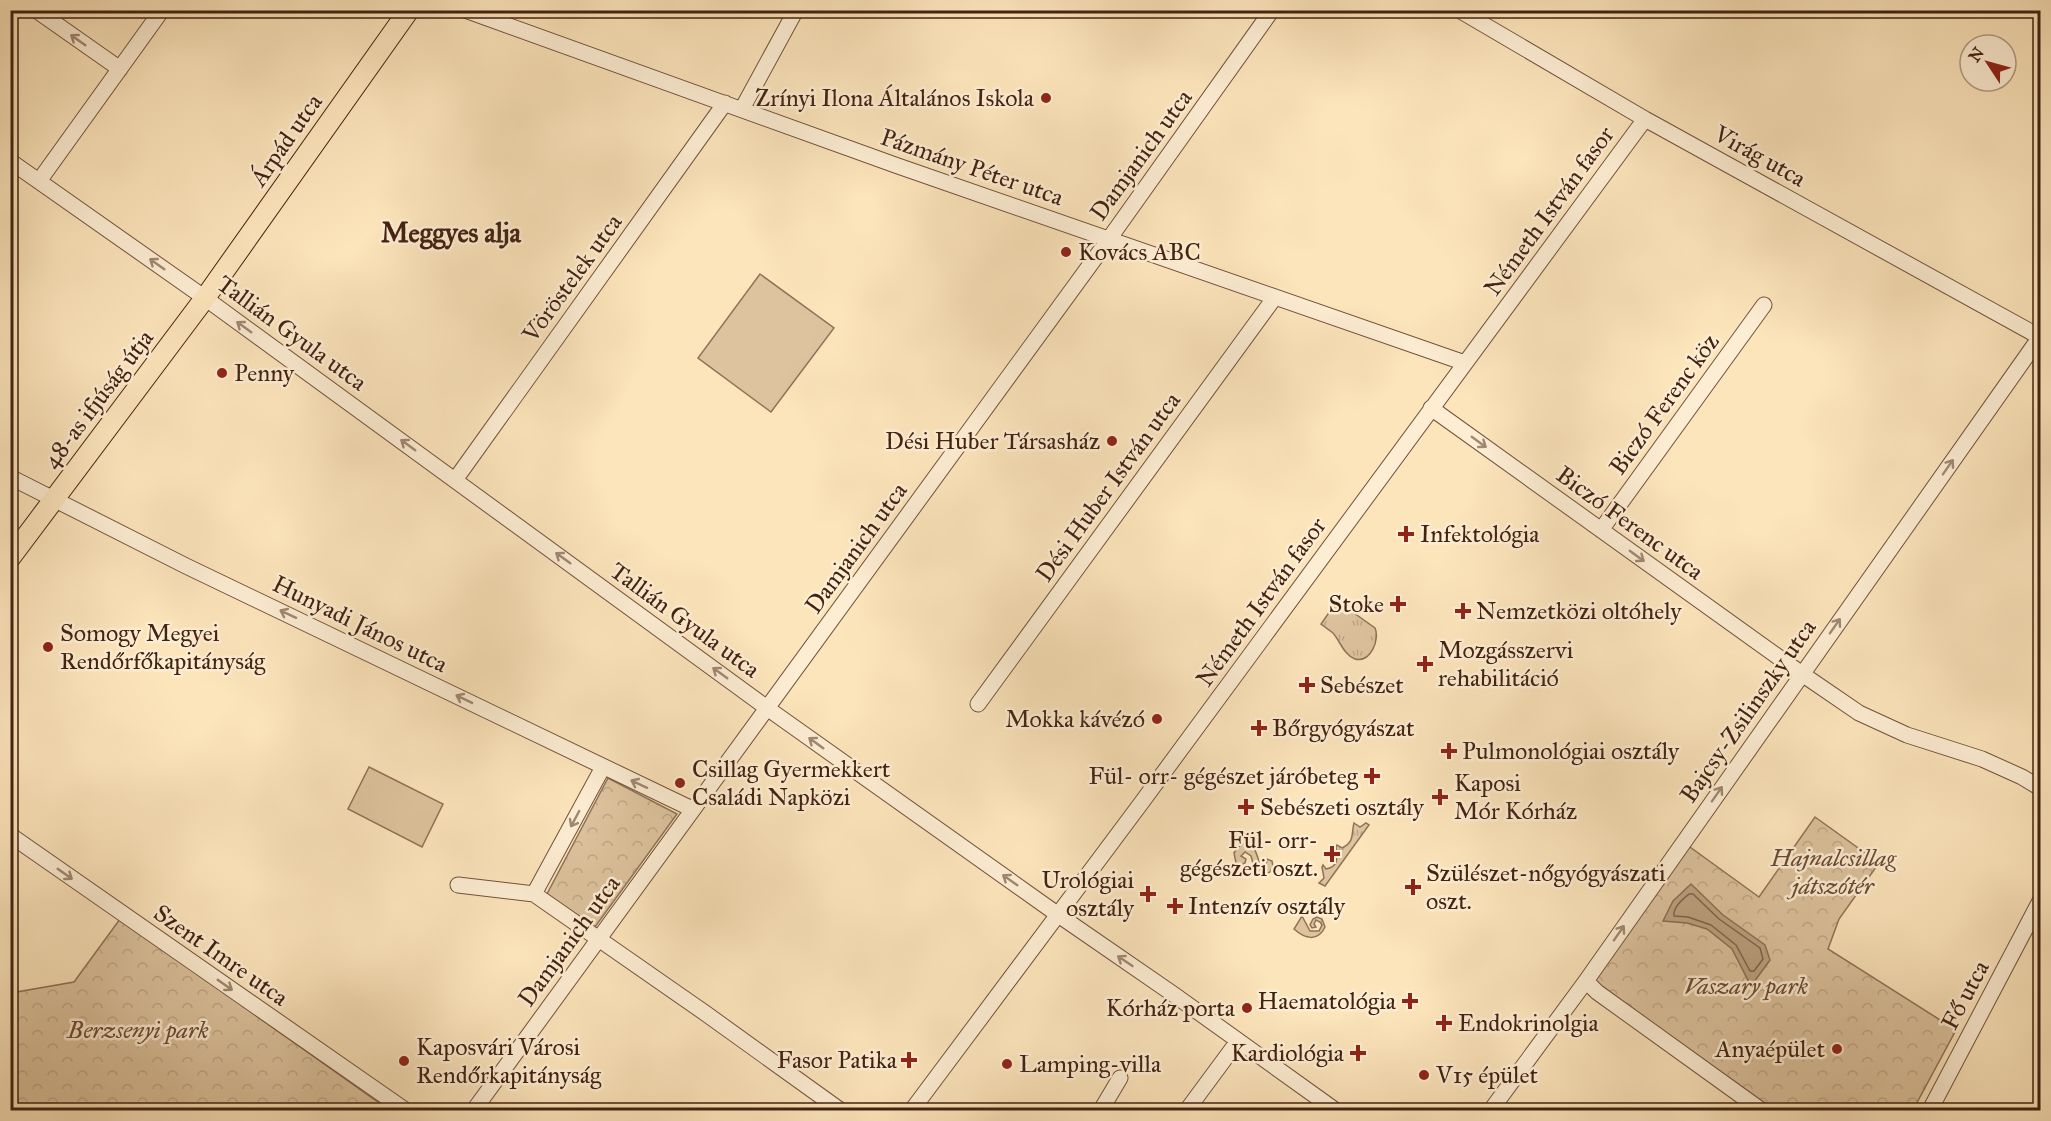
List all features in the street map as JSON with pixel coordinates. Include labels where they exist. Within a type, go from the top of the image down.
[{"type":"main road","name":"Árpád utca","points":[[205,298],[409,10]]},
{"type":"main road","name":"48-as ifjúság útja","points":[[10,558],[205,298]]},
{"type":"street","points":[[36,10],[120,69]]},
{"type":"street","points":[[39,181],[162,10]]},
{"type":"street","name":"Pázmány Péter utca","points":[[465,10],[1465,363]]},
{"type":"street","points":[[742,109],[796,10]]},
{"type":"street","name":"Damjanich utca","points":[[474,1110],[1109,239],[1272,10]]},
{"type":"street","name":"Virág utca","points":[[1459,10],[1645,119],[2040,337]]},
{"type":"street","name":"Vöröstelek utca","points":[[455,480],[725,103]]},
{"type":"street","name":"Németh István fasor","points":[[912,1110],[1645,119]]},
{"type":"street","name":"Tallián Gyula utca","points":[[10,161],[205,298],[767,708],[1335,1110]]},
{"type":"street","name":"Dési Huber István utca","points":[[978,705],[1275,297]]},
{"type":"street","name":"Biczó Ferenc köz","points":[[1601,530],[1764,305]]},
{"type":"street","name":"Bajcsy-Zsilinszky utca","points":[[1491,1110],[1586,981],[2040,337]]},
{"type":"street","name":"Biczó Ferenc utca","points":[[1431,408],[1859,713],[1907,735],[1982,759],[2040,788]]},
{"type":"street","name":"Hunyadi János utca","points":[[10,477],[186,566],[692,809]]},
{"type":"street","points":[[534,894],[603,767]]},
{"type":"street","name":"Szent Imre utca","points":[[10,836],[405,1110]]},
{"type":"street","points":[[458,885],[534,894],[840,1110]]},
{"type":"street","name":"Fő utca","points":[[1930,1110],[2040,902]]},
{"type":"street","points":[[1586,981],[1597,992],[1761,1110]]},
{"type":"street","points":[[1187,1110],[1238,1041]]},
{"type":"street","points":[[1101,1110],[1120,1078]]},
{"type":"green space","points":[[760,274],[834,328],[771,412],[698,358]]},
{"type":"green space","points":[[1337,601],[1375,628],[1375,644],[1366,657],[1355,659],[1351,657],[1333,633],[1321,624]]},
{"type":"green space","points":[[369,767],[443,804],[422,847],[348,809]]},
{"type":"green space","points":[[608,778],[677,814],[595,927],[547,894]]},
{"type":"green space","name":"Vaszary park","points":[[1815,817],[1879,863],[1839,919],[1828,949],[1956,1030],[1913,1110],[1764,1110],[1586,981],[1683,842],[1759,897]]},
{"type":"green space","points":[[1354,823],[1360,827],[1366,823],[1369,825],[1325,886],[1319,883],[1324,878],[1323,865],[1326,869],[1335,864],[1337,845],[1342,848],[1351,840]]},
{"type":"green space","points":[[1243,844],[1254,849],[1261,867],[1266,865],[1267,859],[1272,861],[1273,866],[1270,872],[1263,875],[1255,871],[1251,856],[1245,852],[1241,856],[1246,859],[1245,863],[1241,865],[1236,863],[1234,853]]},
{"type":"green space","points":[[1302,916],[1310,931],[1319,931],[1322,925],[1316,920],[1314,924],[1316,927],[1312,928],[1310,925],[1313,919],[1317,917],[1322,919],[1325,927],[1322,932],[1315,937],[1307,937],[1294,929]]},
{"type":"green space","name":"Berzsenyi park","points":[[120,919],[389,1110],[11,1110],[11,993],[74,982]]},
{"type":"water","points":[[1691,884],[1723,915],[1765,945],[1770,960],[1751,986],[1732,949],[1707,929],[1687,923],[1663,921],[1673,901]]},
{"type":"place","name":"Zrínyi Ilona Általános Iskola","points":[[1046,98]]},
{"type":"place","name":"Kovács ABC","points":[[1066,252]]},
{"type":"place","name":"Penny","points":[[222,373]]},
{"type":"place","name":"Dési Huber Társasház","points":[[1112,441]]},
{"type":"place","name":"Infektológia","points":[[1406,534]]},
{"type":"place","name":"Stoke","points":[[1398,604]]},
{"type":"place","name":"Nemzetközi oltóhely","points":[[1463,611]]},
{"type":"place","name":"Somogy Megyei Rendőrfőkapitányság","points":[[48,647]]},
{"type":"place","name":"Mozgásszervi rehabilitáció","points":[[1425,664]]},
{"type":"place","name":"Sebészet","points":[[1307,685]]},
{"type":"place","name":"Mokka kávézó","points":[[1157,719]]},
{"type":"place","name":"Bőrgyógyászat","points":[[1259,728]]},
{"type":"place","name":"Pulmonológiai osztály","points":[[1449,751]]},
{"type":"place","name":"Fül- orr- gégészet járóbeteg","points":[[1372,776]]},
{"type":"place","name":"Csillag Gyermekkert Családi Napközi","points":[[680,783]]},
{"type":"place","name":"Kaposi Mór Kórház","points":[[1440,797]]},
{"type":"place","name":"Sebészeti osztály","points":[[1246,807]]},
{"type":"place","name":"Fül- orr- gégészeti oszt.","points":[[1332,854]]},
{"type":"place","name":"Szülészet-nőgyógyászati oszt.","points":[[1413,887]]},
{"type":"place","name":"Urológiai osztály","points":[[1148,894]]},
{"type":"place","name":"Intenzív osztály","points":[[1175,906]]},
{"type":"place","name":"Haematológia","points":[[1410,1001]]},
{"type":"place","name":"Kórház porta","points":[[1247,1008]]},
{"type":"place","name":"Endokrinolgia","points":[[1444,1023]]},
{"type":"place","name":"Anyaépület","points":[[1837,1049]]},
{"type":"place","name":"Kardiológia","points":[[1358,1053]]},
{"type":"place","name":"Fasor Patika","points":[[909,1060]]},
{"type":"place","name":"Kaposvári Városi Rendőrkapitányság","points":[[404,1061]]},
{"type":"place","name":"Lamping-villa","points":[[1007,1064]]},
{"type":"place","name":"V15 épület","points":[[1424,1075]]},
{"type":"district","name":"Meggyes alja","points":[[451,232]]},
{"type":"park label","name":"Hajnalcsillag játszótér","points":[[1833,872]]}]
